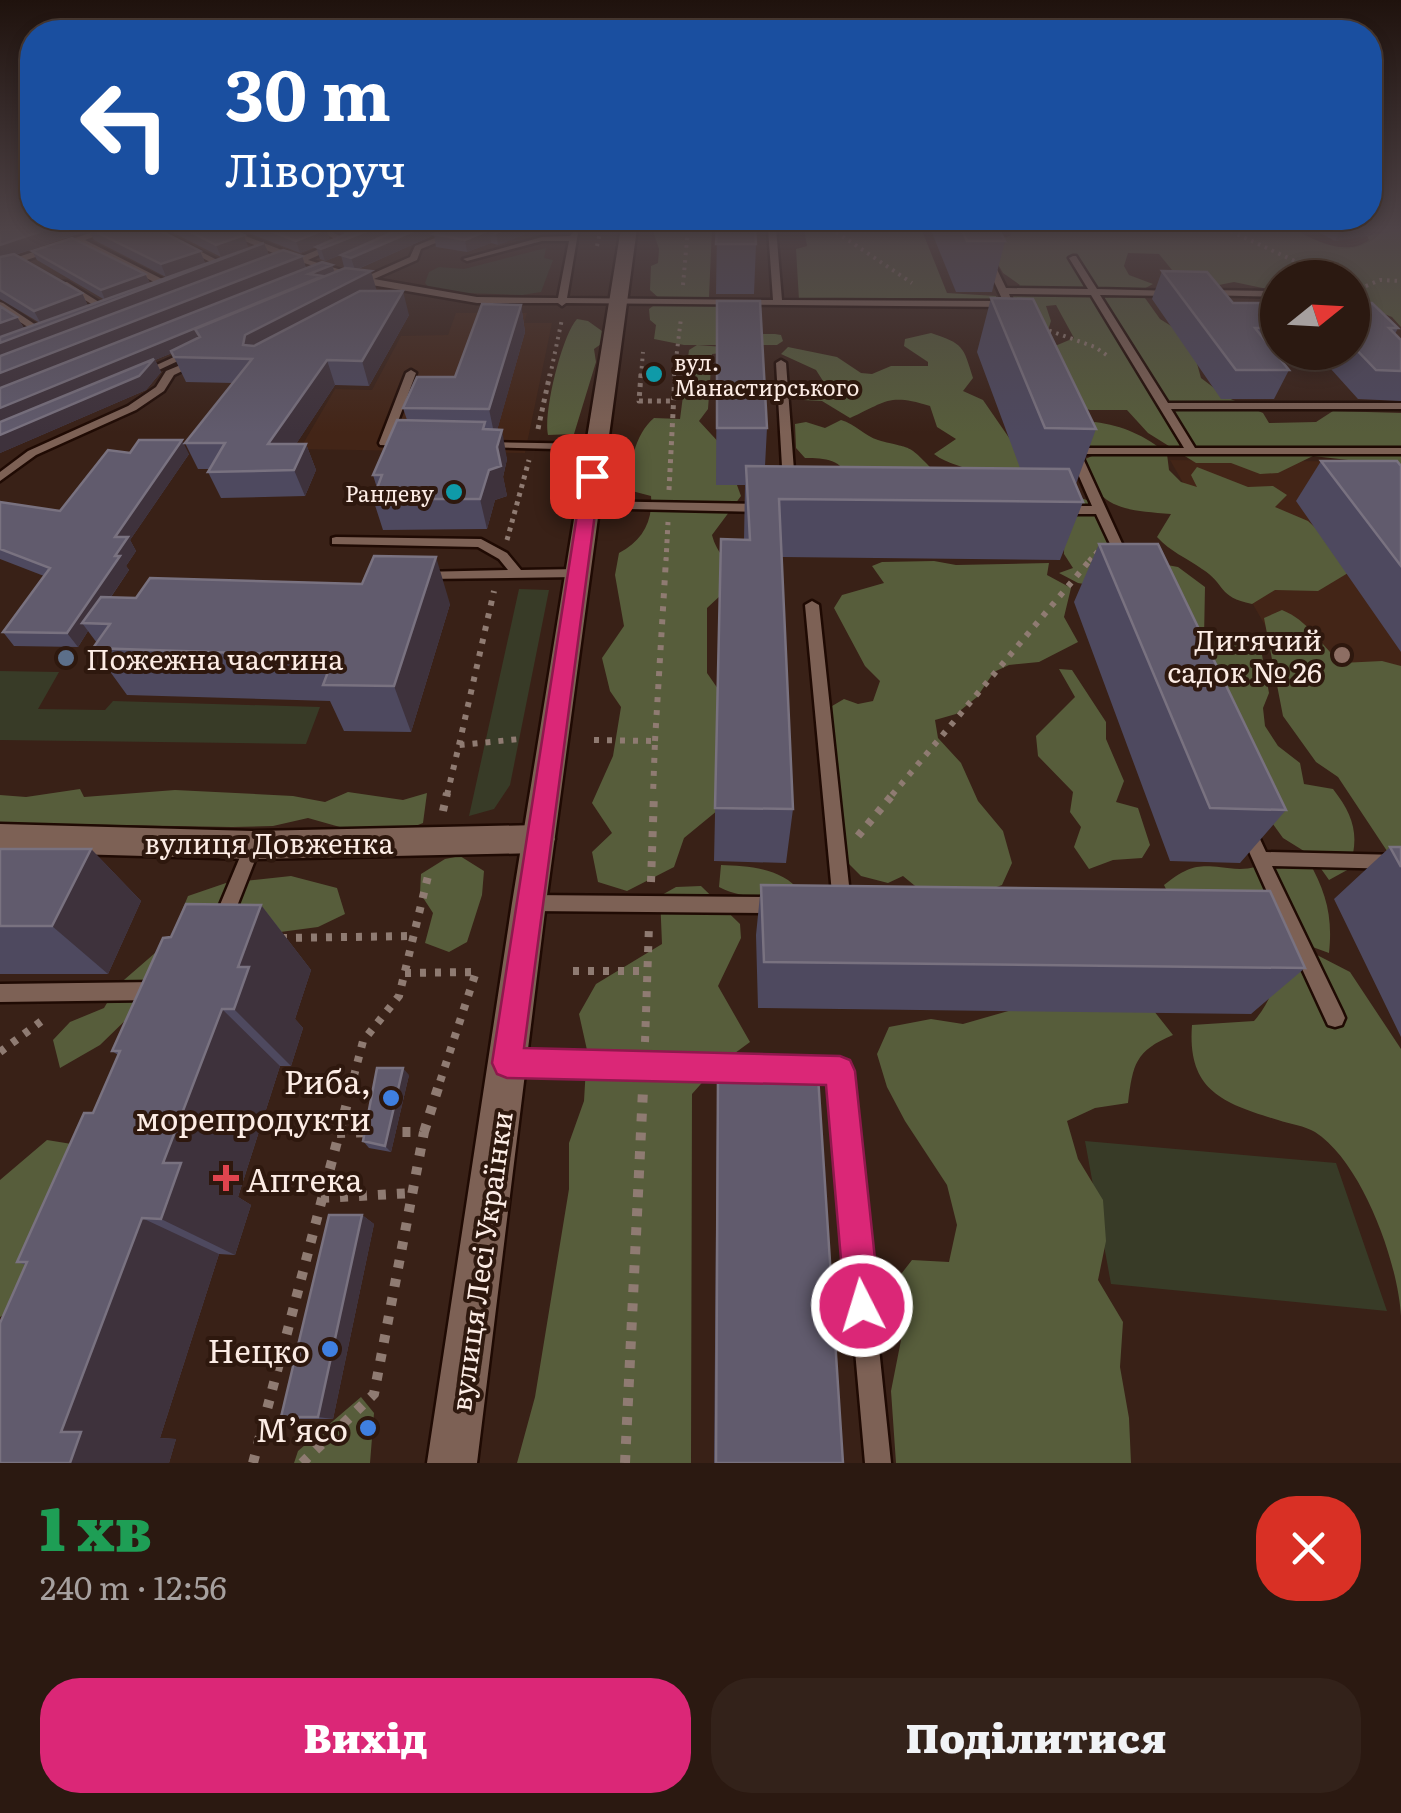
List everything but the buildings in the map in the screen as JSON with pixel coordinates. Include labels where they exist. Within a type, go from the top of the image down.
[{"type":"main road","name":"вулиця Лесі Українки","points":[[452,1463],[618,296]]},
{"type":"main road","name":"вулиця Довженка","points":[[0,838],[253,845],[538,839]]},
{"type":"lane","points":[[87,296],[104,306]]},
{"type":"lane","points":[[450,296],[562,303],[1008,304]]},
{"type":"lane","points":[[562,303],[563,296]]},
{"type":"lane","points":[[777,296],[778,303]]},
{"type":"lane","points":[[1004,296],[1016,320]]},
{"type":"lane","points":[[1097,296],[1192,451]]},
{"type":"lane","points":[[88,312],[118,301]]},
{"type":"lane","points":[[0,306],[40,330]]},
{"type":"lane","points":[[26,336],[56,324]]},
{"type":"lane","points":[[124,381],[195,351]]},
{"type":"lane","points":[[0,478],[32,452],[132,408],[160,390],[170,374],[210,356]]},
{"type":"lane","points":[[780,363],[789,490]]},
{"type":"lane","points":[[411,373],[384,442],[417,443]]},
{"type":"lane","points":[[1165,406],[1401,406]]},
{"type":"lane","points":[[1067,434],[1128,571]]},
{"type":"lane","points":[[466,444],[596,448]]},
{"type":"lane","points":[[1074,451],[1401,450]]},
{"type":"lane","points":[[588,505],[775,508]]},
{"type":"lane","points":[[1042,510],[1100,510]]},
{"type":"lane","points":[[336,541],[482,543],[503,556],[518,574]]},
{"type":"lane","points":[[410,576],[578,573]]},
{"type":"lane","points":[[812,605],[842,906]]},
{"type":"lane","points":[[1236,805],[1335,1018]]},
{"type":"lane","points":[[211,949],[253,845]]},
{"type":"lane","points":[[1260,859],[1401,862]]},
{"type":"lane","points":[[529,903],[804,906]]},
{"type":"lane","points":[[823,906],[862,906]]},
{"type":"lane","points":[[1248,910],[1284,911]]},
{"type":"lane","points":[[0,993],[172,991]]},
{"type":"lane","points":[[507,1063],[840,1071],[878,1463]]},
{"type":"path","points":[[928,296],[938,303]]},
{"type":"path","points":[[538,430],[562,322],[562,303]]},
{"type":"path","points":[[1008,304],[1042,328],[1095,347],[1154,388]]},
{"type":"path","points":[[643,352],[639,401],[672,401]]},
{"type":"path","points":[[838,860],[1112,535]]},
{"type":"path","points":[[442,815],[459,745],[520,739]]},
{"type":"path","points":[[594,740],[655,741],[625,1463]]},
{"type":"path","points":[[252,1463],[363,1040],[398,996],[429,872]]},
{"type":"path","points":[[269,938],[415,936]]},
{"type":"path","points":[[573,971],[647,971]]},
{"type":"path","points":[[302,1463],[374,1394],[424,1132],[476,972],[405,973]]},
{"type":"path","points":[[0,1052],[80,992]]},
{"type":"path","points":[[338,1133],[424,1132]]},
{"type":"path","points":[[321,1198],[412,1193]]},
{"type":"shaded area","points":[[456,313],[527,313],[524,323],[552,323],[525,453],[300,449],[335,389],[372,390],[401,336],[448,335]]},
{"type":"shaded area","name":"Дитячий садок № 26","points":[[1170,460],[1401,462],[1401,848],[1393,848]]},
{"type":"green space","points":[[657,296],[709,296],[733,305],[735,334],[775,334],[781,335],[783,341],[777,345],[684,345],[654,339],[656,325],[650,320],[649,309],[661,300]]},
{"type":"green space","points":[[799,296],[996,296],[997,302],[932,298],[799,300]]},
{"type":"green space","points":[[1013,296],[1144,296],[1160,319],[1190,338],[1201,378],[1226,397],[1263,413],[1269,423],[1316,422],[1333,411],[1401,413],[1401,466],[1313,456],[1278,473],[1260,474],[1231,463],[1196,463],[1148,433],[1127,410],[1090,410],[1068,403],[1055,346],[1074,338],[1056,305],[1046,306],[1051,321],[1048,330],[1016,306]]},
{"type":"green space","points":[[1370,296],[1401,296],[1401,327],[1392,317],[1370,308]]},
{"type":"green space","points":[[577,319],[602,331],[604,342],[594,349],[596,362],[574,434],[548,435],[555,375],[565,341]]},
{"type":"green space","points":[[931,333],[961,348],[973,378],[963,391],[983,400],[1021,455],[1027,471],[1015,483],[998,482],[1001,500],[966,514],[876,517],[853,503],[817,515],[765,493],[824,475],[849,481],[838,464],[805,458],[796,448],[795,424],[806,422],[825,428],[841,420],[873,438],[909,448],[934,471],[978,476],[934,454],[956,439],[937,427],[930,406],[896,400],[850,418],[822,401],[803,400],[792,393],[823,381],[816,370],[781,354],[788,347],[837,357],[861,373],[872,374],[891,366],[928,366],[928,362],[904,346],[905,339]]},
{"type":"green space","points":[[697,345],[724,347],[722,353],[712,354],[708,409],[699,421],[723,447],[741,496],[712,535],[734,583],[707,608],[707,673],[725,699],[729,801],[684,838],[674,867],[627,891],[598,882],[592,852],[612,833],[592,803],[613,756],[621,707],[610,691],[602,658],[624,626],[615,575],[619,553],[640,537],[650,514],[651,496],[628,490],[634,451],[654,418],[680,419],[689,350]]},
{"type":"green space","points":[[1095,422],[1133,432],[1159,447],[1167,454],[1169,470],[1181,482],[1197,487],[1191,475],[1197,467],[1248,487],[1273,486],[1287,495],[1275,507],[1308,521],[1358,567],[1318,591],[1275,590],[1252,604],[1233,598],[1210,575],[1157,537],[1171,514],[1127,508],[1096,490],[1079,462],[1092,456],[1077,443],[1076,430]]},
{"type":"green space","points":[[1065,492],[1092,502],[1115,528],[1108,538],[1112,555],[1178,567],[1205,587],[1204,638],[1235,637],[1260,644],[1269,693],[1263,708],[1265,726],[1278,746],[1300,763],[1304,784],[1333,789],[1346,808],[1354,836],[1349,869],[1329,880],[1312,856],[1283,838],[1101,587],[1078,583],[1059,573],[1073,568],[1064,554]]},
{"type":"green space","points":[[934,561],[956,565],[1049,563],[1047,575],[1071,588],[1064,617],[1078,642],[1039,662],[1009,665],[994,672],[977,697],[956,714],[935,720],[938,738],[961,763],[978,801],[1003,831],[1012,863],[1002,885],[980,893],[926,895],[903,876],[888,883],[861,876],[833,848],[819,749],[815,716],[844,699],[858,704],[873,701],[880,681],[865,666],[834,608],[842,595],[884,583],[872,566],[882,562]]},
{"type":"green space","points":[[519,589],[549,590],[510,785],[494,809],[469,816]]},
{"type":"green space","points":[[1282,610],[1307,626],[1341,663],[1382,661],[1401,666],[1401,860],[1387,851],[1338,777],[1316,762],[1283,716],[1264,618]]},
{"type":"green space","points":[[1059,669],[1072,670],[1106,722],[1106,739],[1124,781],[1116,802],[1138,808],[1150,845],[1142,858],[1113,860],[1089,869],[1074,847],[1081,827],[1070,812],[1073,792],[1038,756],[1036,736],[1075,697]]},
{"type":"green space","points":[[0,671],[59,672],[38,709],[105,710],[113,701],[320,707],[306,744],[0,740]]},
{"type":"green space","points":[[80,789],[84,797],[175,790],[293,796],[325,802],[348,792],[403,800],[427,793],[423,823],[413,827],[354,831],[308,818],[273,826],[232,827],[0,823],[0,795],[26,797]]},
{"type":"green space","points":[[460,856],[484,871],[482,895],[467,942],[449,952],[425,943],[433,913],[420,893],[421,874],[445,859]]},
{"type":"green space","points":[[1280,860],[1308,860],[1324,894],[1329,916],[1329,953],[1169,895],[1164,885],[1192,868],[1245,869]]},
{"type":"green space","points":[[721,865],[775,873],[800,892],[758,896],[729,891],[719,887]]},
{"type":"green space","points":[[291,876],[337,888],[345,914],[318,927],[250,936],[135,1011],[100,1045],[60,1068],[53,1040],[70,1022],[104,1008],[117,986],[170,940],[188,896],[226,883]]},
{"type":"green space","points":[[701,886],[740,924],[741,938],[718,986],[750,1042],[716,1067],[692,1094],[691,1463],[517,1463],[535,1397],[569,1189],[569,1143],[584,1101],[587,1050],[579,1014],[596,984],[662,944],[660,896],[676,887]]},
{"type":"green space","points":[[1317,955],[1350,972],[1401,1049],[1401,1316],[1385,1242],[1362,1189],[1332,1146],[1311,1130],[1225,1100],[1202,1079],[1195,1065],[1192,1025],[1254,1021],[1287,956]]},
{"type":"green space","points":[[1150,1006],[1173,1035],[1151,1047],[1138,1060],[1128,1103],[1095,1108],[1067,1121],[1078,1159],[1103,1200],[1106,1241],[1098,1280],[1123,1322],[1120,1367],[1129,1418],[1131,1463],[896,1463],[891,1391],[902,1335],[891,1287],[912,1260],[949,1262],[957,1225],[947,1185],[887,1087],[877,1054],[889,1027],[931,1019],[963,1024],[1022,1007]]},
{"type":"green space","points":[[47,1140],[84,1146],[10,1311],[0,1317],[0,1180]]},
{"type":"green space","points":[[1085,1141],[1336,1163],[1387,1311],[1111,1284]]},
{"type":"green space","points":[[361,1397],[374,1413],[370,1463],[294,1463],[298,1451]]},
{"type":"place","name":"вул. Манастирського","points":[[654,374]]},
{"type":"place","name":"Рандеву","points":[[454,492]]},
{"type":"place","name":"Дитячий садок № 26","points":[[1342,655]]},
{"type":"place","name":"Пожежна частина","points":[[66,658]]},
{"type":"place","name":"Риба, морепродукти","points":[[391,1098]]},
{"type":"place","name":"Аптека","points":[[226,1178]]},
{"type":"place","name":"Нецко","points":[[330,1349]]},
{"type":"place","name":"Мʼясо","points":[[368,1428]]},
{"type":"route","points":[[592,476],[507,1063],[840,1071],[862,1306]]}]
